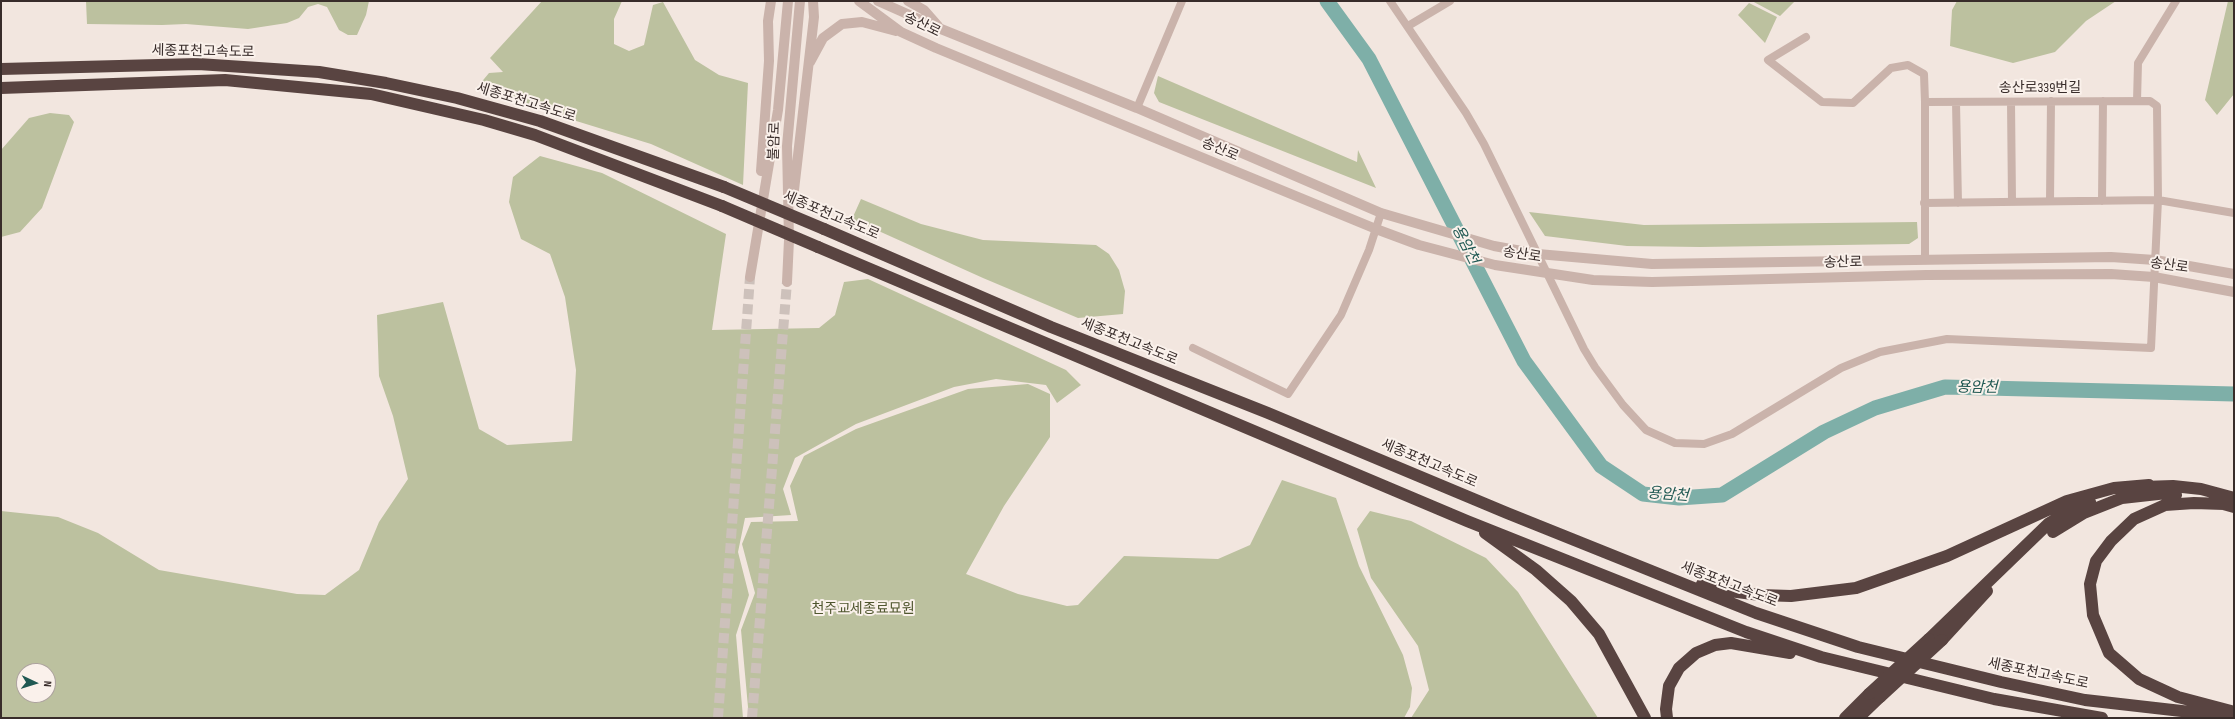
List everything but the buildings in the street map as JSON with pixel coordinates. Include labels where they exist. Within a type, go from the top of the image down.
[{"type":"highway","name":"세종포천고속도로","points":[[1,69],[198,64],[319,72],[386,83],[457,98],[540,121],[724,187],[1051,327],[1268,413],[1756,613],[1858,648],[2002,682],[2085,700],[2234,717]]},
{"type":"highway","name":"세종포천고속도로","points":[[1,88],[225,80],[371,94],[484,120],[535,136],[722,206],[1467,521],[1746,632],[1821,657],[1994,699],[2102,718]]},
{"type":"highway","points":[[1858,718],[1874,696],[1929,639],[2048,524],[2076,507],[2112,493],[2149,485]]},
{"type":"highway","points":[[1646,569],[1722,590],[1760,595],[1791,596],[1856,588],[1947,556],[2067,501],[2114,488],[2149,485],[2201,489],[2231,503]]},
{"type":"highway","points":[[1845,718],[1942,640],[1994,584],[2025,555],[2055,530],[2084,513],[2122,498],[2167,493],[2231,503]]},
{"type":"highway","points":[[2231,503],[2164,505],[2134,519],[2111,540],[2096,562],[2090,584],[2093,615],[2109,653],[2139,679],[2178,697],[2234,712]]},
{"type":"highway","points":[[1467,521],[1536,570],[1571,600],[1599,634],[1645,718]]},
{"type":"highway","points":[[1667,718],[1667,697],[1674,675],[1687,659],[1715,645],[1742,645],[1821,657]]},
{"type":"street","points":[[758,219],[771,1]]},
{"type":"street","name":"불암로","points":[[750,277],[758,219],[778,110],[788,1]]},
{"type":"street","name":"불암로","points":[[787,282],[789,240],[787,146],[800,1]]},
{"type":"street","points":[[789,240],[806,71],[814,17],[813,1]]},
{"type":"street","name":"송산로","points":[[859,1],[901,32],[936,48],[1376,229],[1419,245],[1495,265],[1593,280],[1652,282],[1926,275],[2111,274],[2154,277],[2234,292]]},
{"type":"street","name":"송산로","points":[[878,1],[941,29],[1137,108],[1381,213],[1494,246],[1538,254],[1652,264],[2111,257],[2155,260],[2234,274]]},
{"type":"street","points":[[908,1],[924,10],[941,29]]},
{"type":"street","points":[[1137,108],[1182,1]]},
{"type":"street","points":[[1390,1],[1477,132],[1548,273]]},
{"type":"street","points":[[1408,26],[1450,1]]},
{"type":"street","points":[[2137,101],[2138,63],[2176,1]]},
{"type":"street","points":[[806,71],[823,38],[842,24],[862,22],[901,32]]},
{"type":"street","points":[[1806,37],[1768,60],[1822,102],[1853,103],[1891,68],[1908,65],[1924,74],[1925,259]]},
{"type":"street","points":[[2050,201],[2051,101]]},
{"type":"street","points":[[2102,201],[2103,101]]},
{"type":"street","name":"송산로339번길","points":[[1548,273],[1584,349],[1623,405],[1646,430],[1676,443],[1704,444],[1732,434],[1841,368],[1880,352],[1947,339],[2152,348],[2158,200],[2157,106],[2150,101],[1925,102]]},
{"type":"street","points":[[1956,102],[1958,203]]},
{"type":"street","points":[[2011,102],[2012,202]]},
{"type":"street","points":[[1924,203],[2158,200],[2234,213]]},
{"type":"street","points":[[1193,348],[1288,394],[1340,315],[1369,250],[1381,213]]},
{"type":"green space","points":[[86,1],[369,1],[366,15],[357,35],[348,35],[339,30],[327,7],[318,4],[308,7],[299,18],[287,23],[248,29],[186,24],[87,24]]},
{"type":"green space","points":[[542,1],[622,1],[614,19],[614,44],[629,51],[644,45],[653,5],[663,2],[695,60],[719,75],[748,83],[743,185],[651,144],[508,100],[479,85],[489,73],[503,72],[490,58]]},
{"type":"green space","points":[[1752,1],[1795,1],[1780,16]]},
{"type":"green space","points":[[1957,1],[2116,1],[2086,21],[2055,52],[2013,63],[1950,46],[1952,10]]},
{"type":"green space","points":[[2228,1],[2234,1],[2234,94],[2217,115],[2205,100]]},
{"type":"green space","points":[[1749,3],[1777,17],[1765,43],[1738,15]]},
{"type":"green space","points":[[1158,76],[1357,162],[1358,150],[1376,188],[1159,102],[1154,93]]},
{"type":"green space","points":[[50,113],[69,115],[74,122],[42,208],[20,232],[1,237],[1,150],[29,118]]},
{"type":"green space","points":[[540,156],[602,173],[726,234],[712,330],[819,328],[835,315],[844,282],[868,279],[1066,370],[1081,385],[1057,403],[1046,385],[996,379],[954,387],[856,424],[795,458],[783,489],[791,515],[745,518],[738,552],[749,595],[736,635],[743,718],[1,718],[1,511],[58,517],[98,533],[159,570],[297,594],[325,595],[359,570],[379,522],[408,479],[393,416],[379,376],[377,315],[443,302],[479,429],[507,445],[572,441],[576,370],[565,297],[550,254],[521,239],[509,202],[513,177]]},
{"type":"green space","points":[[861,199],[921,224],[983,240],[1096,245],[1109,254],[1119,270],[1125,291],[1123,314],[1078,318],[983,278],[852,219]]},
{"type":"green space","points":[[1529,212],[1644,225],[1917,222],[1918,238],[1909,244],[1700,247],[1627,246],[1545,236]]},
{"type":"green space","name":"천주교세종료묘원","points":[[1028,384],[1050,394],[1050,437],[1004,506],[966,574],[1018,594],[1067,606],[1078,605],[1124,556],[1218,559],[1250,545],[1282,480],[1336,498],[1359,566],[1403,655],[1412,688],[1410,707],[1404,718],[749,718],[741,630],[755,593],[742,544],[751,522],[798,521],[790,486],[804,456],[856,429],[968,389]]},
{"type":"green space","points":[[1370,511],[1411,521],[1486,558],[1518,592],[1598,718],[1411,718],[1429,690],[1418,646],[1371,578],[1357,529]]},
{"type":"waterway","name":"용암천","points":[[1327,1],[1369,59],[1524,361],[1601,466],[1643,494],[1679,498],[1722,495],[1824,432],[1875,408],[1945,387],[2234,394]]},
{"type":"tunnel","points":[[718,718],[750,277]]},
{"type":"tunnel","points":[[752,718],[787,282]]}]
